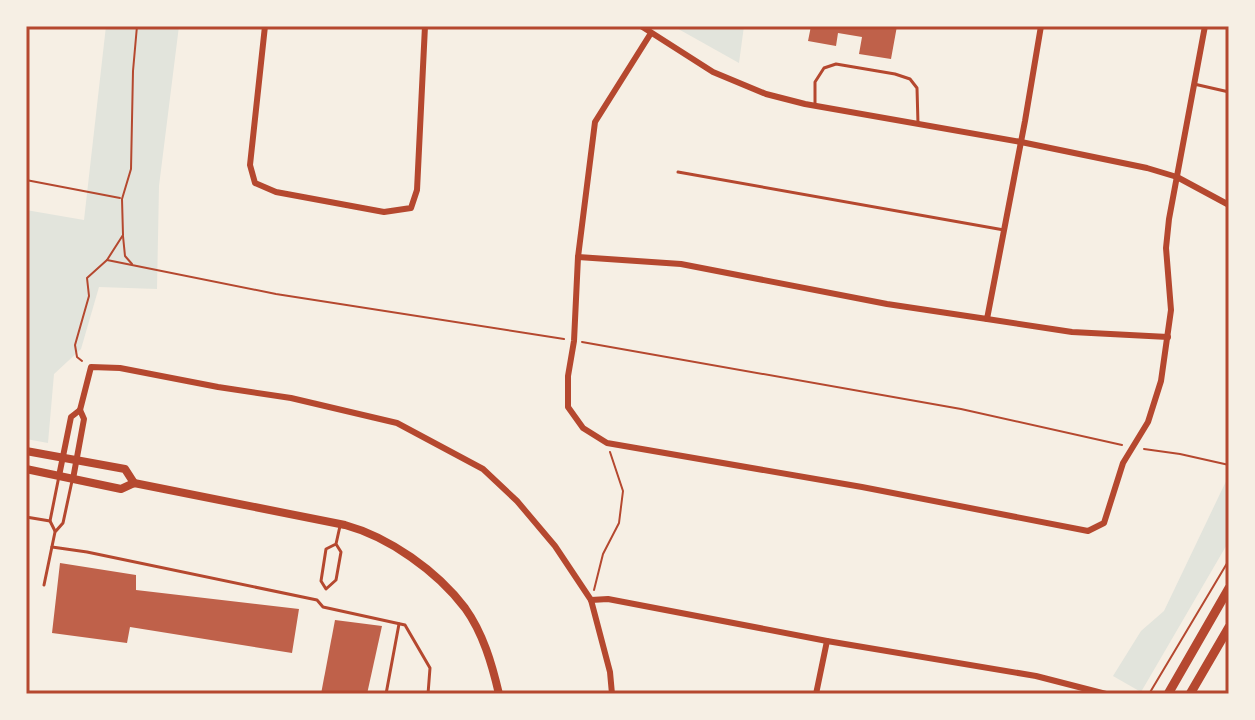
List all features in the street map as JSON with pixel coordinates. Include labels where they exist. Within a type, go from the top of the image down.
[{"type":"main road","points":[[1168,694],[1229,588]]},
{"type":"main road","points":[[1190,694],[1229,627]]},
{"type":"street","points":[[265,26],[250,165],[255,183],[276,192],[384,212],[411,208],[417,190],[425,26]]},
{"type":"street","points":[[641,26],[713,72],[766,94],[1147,168],[1177,177],[1229,205]]},
{"type":"street","points":[[987,319],[1041,26]]},
{"type":"street","points":[[651,33],[595,122],[578,257],[574,341],[568,376],[568,407],[583,428],[607,443],[862,487],[1088,531],[1104,523],[1123,463],[1148,422],[1161,381],[1171,310],[1166,248],[1169,219],[1205,26]]},
{"type":"street","points":[[578,257],[681,264],[887,304],[1072,332],[1168,337]]},
{"type":"street","points":[[59,476],[71,417],[80,410],[91,367],[120,368],[291,398],[397,423],[483,469],[517,501],[545,534],[591,600],[610,672],[612,694]]},
{"type":"street","points":[[73,479],[84,419],[80,410]]},
{"type":"street","points":[[26,451],[125,469],[134,483]]},
{"type":"street","points":[[26,469],[121,489],[134,483],[365,531],[417,563],[464,608],[489,658],[499,694]]},
{"type":"street","points":[[591,600],[608,599],[827,641],[1036,676],[1106,694]]},
{"type":"street","points":[[816,694],[827,641]]},
{"type":"lane","points":[[815,105],[815,82],[824,68],[836,64],[895,74],[910,79],[917,88],[918,124]]},
{"type":"lane","points":[[1194,84],[1229,92]]},
{"type":"lane","points":[[678,172],[1004,230]]},
{"type":"lane","points":[[55,532],[50,521],[59,476]]},
{"type":"lane","points":[[44,585],[55,532],[63,523],[73,479]]},
{"type":"lane","points":[[26,517],[50,521]]},
{"type":"lane","points":[[336,544],[326,549],[321,581],[326,589],[336,580],[341,552],[336,544],[340,524]]},
{"type":"lane","points":[[52,547],[317,600],[323,607],[405,625],[430,668],[428,694]]},
{"type":"lane","points":[[386,694],[399,624]]},
{"type":"path","points":[[132,265],[125,256],[122,199],[131,169],[137,26]]},
{"type":"path","points":[[26,180],[122,199]]},
{"type":"path","points":[[91,367],[77,357],[75,345],[89,296],[87,278],[107,260],[123,235]]},
{"type":"path","points":[[107,260],[276,294],[574,341],[961,409],[1229,465]]},
{"type":"path","points":[[591,600],[603,554],[619,523],[623,491],[607,443]]},
{"type":"path","points":[[1149,694],[1229,560]]},
{"type":"shaded area","points":[[106,26],[179,26],[159,186],[157,289],[99,287],[81,349],[54,374],[48,443],[26,439],[26,210],[84,220]]},
{"type":"shaded area","points":[[673,26],[744,26],[739,63]]},
{"type":"shaded area","points":[[1229,475],[1229,541],[1141,692],[1113,676],[1141,631],[1164,611]]},
{"type":"building","points":[[811,26],[897,26],[891,59],[859,54],[862,37],[838,33],[836,46],[808,41]]},
{"type":"building","points":[[60,563],[136,575],[136,590],[299,609],[292,653],[130,627],[127,643],[52,633]]},
{"type":"building","points":[[335,620],[382,626],[367,694],[321,694]]}]
